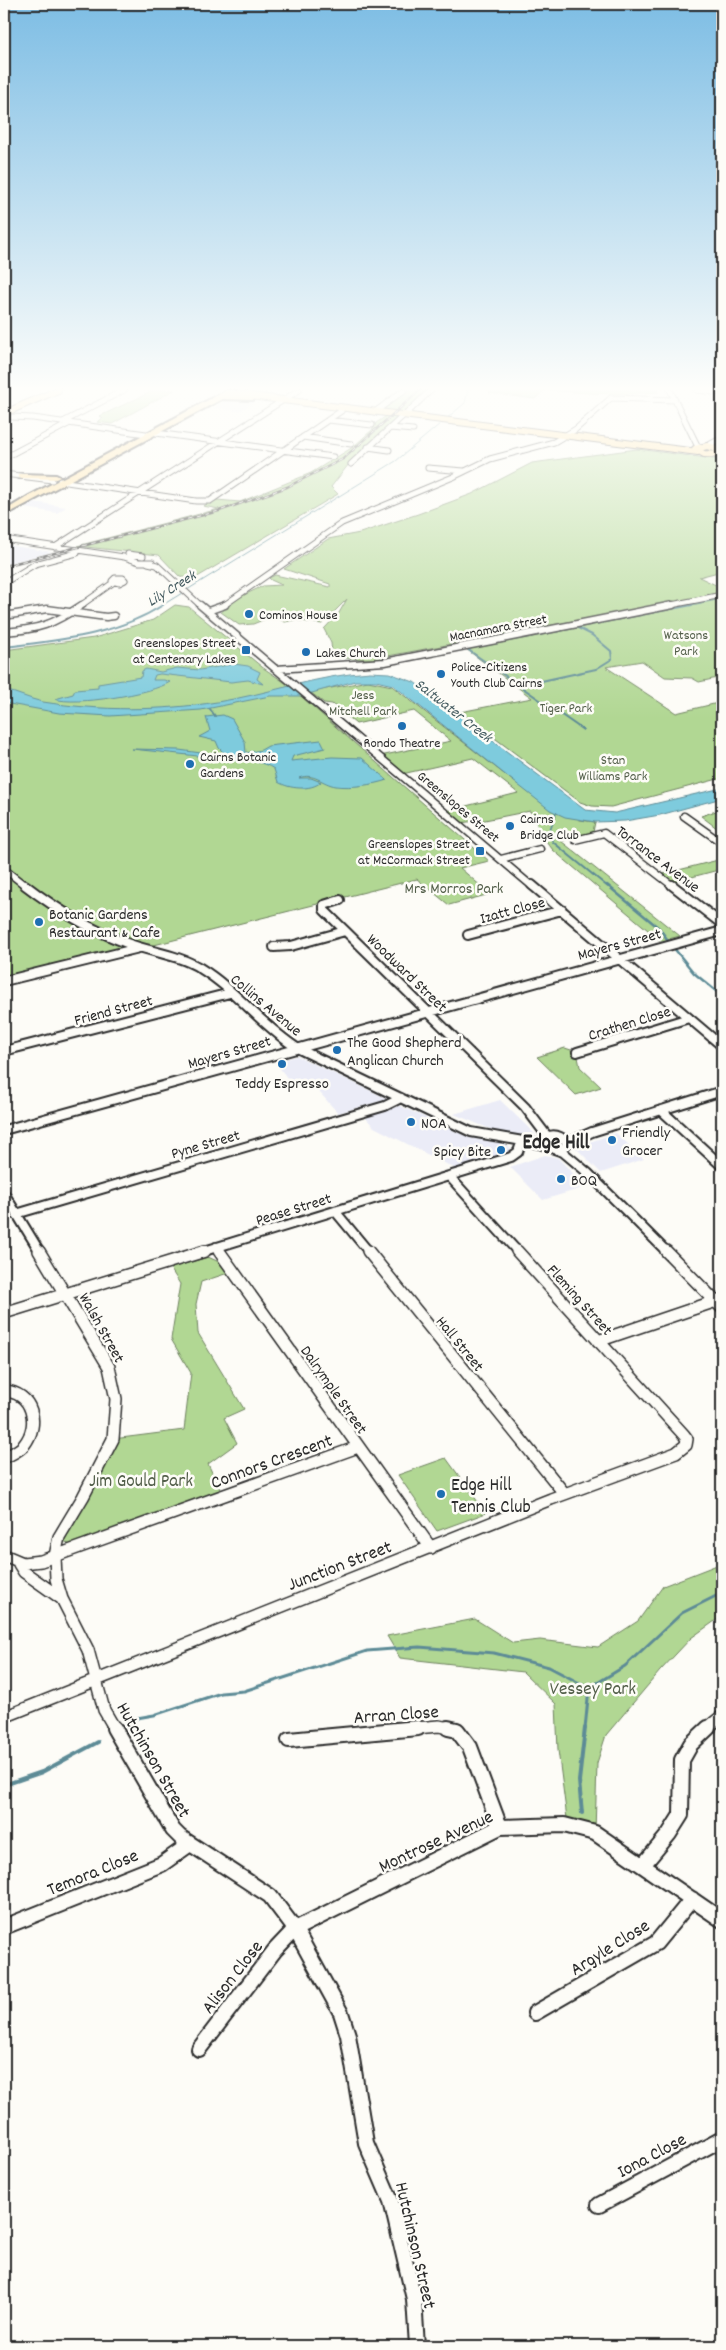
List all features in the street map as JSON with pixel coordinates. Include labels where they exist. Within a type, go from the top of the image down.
[{"type":"highway","points":[[4,509],[21,500]]},
{"type":"highway","points":[[4,514],[26,500]]},
{"type":"street","points":[[56,546],[131,500]]},
{"type":"street","points":[[189,500],[206,502],[212,500]]},
{"type":"street","points":[[208,611],[222,606],[342,523],[398,500]]},
{"type":"street","points":[[4,538],[155,558]]},
{"type":"street","points":[[69,539],[68,545],[74,548]]},
{"type":"street","points":[[56,546],[148,563],[155,558]]},
{"type":"street","points":[[60,557],[68,553],[65,549]]},
{"type":"street","points":[[4,582],[28,567],[60,557],[89,552]]},
{"type":"street","points":[[135,560],[137,557],[143,556]]},
{"type":"street","name":"Greenslopes Street","points":[[155,558],[187,594],[722,1046]]},
{"type":"street","name":"Greenslopes Street","points":[[148,563],[157,565],[169,579],[179,586]]},
{"type":"street","points":[[162,581],[169,579],[163,567]]},
{"type":"street","points":[[4,632],[28,630],[54,624],[114,582]]},
{"type":"street","name":"Macnamara Street","points":[[276,669],[384,662],[722,595]]},
{"type":"street","points":[[4,616],[40,609],[73,611],[106,617],[114,616]]},
{"type":"street","points":[[4,816],[4,825]]},
{"type":"street","points":[[684,816],[722,843]]},
{"type":"street","name":"Torrance Avenue","points":[[575,840],[613,831]]},
{"type":"street","name":"Torrance Avenue","points":[[604,833],[722,924]]},
{"type":"street","points":[[501,859],[540,849]]},
{"type":"street","name":"Collins Avenue","points":[[4,868],[44,900],[101,932],[140,948],[193,964],[230,993],[281,1038],[297,1048],[471,1132],[522,1143],[565,1141]]},
{"type":"street","name":"Woodward Street","points":[[340,900],[327,903],[323,907],[345,931],[525,1107],[548,1142],[578,1163],[720,1303]]},
{"type":"street","name":"Izatt Close","points":[[468,935],[562,910]]},
{"type":"street","name":"Mayers Street","points":[[4,1130],[722,930]]},
{"type":"street","points":[[274,947],[291,946],[345,931]]},
{"type":"street","points":[[4,981],[140,948]]},
{"type":"street","name":"Friend Street","points":[[4,1051],[230,993]]},
{"type":"street","name":"Crathen Close","points":[[577,1052],[689,1018]]},
{"type":"street","points":[[548,1142],[565,1141],[722,1091]]},
{"type":"street","name":"Pyne Street","points":[[16,1214],[385,1106],[401,1098]]},
{"type":"street","points":[[661,1110],[722,1166]]},
{"type":"street","name":"Woodward Street","points":[[565,1141],[578,1163]]},
{"type":"street","name":"Pease Street","points":[[4,1313],[511,1157],[518,1152],[522,1143]]},
{"type":"street","name":"Fleming Street","points":[[450,1176],[684,1435],[687,1439],[686,1445]]},
{"type":"street","name":"Walsh Street","points":[[4,1194],[109,1367],[116,1398],[113,1439],[83,1497],[59,1537],[55,1556],[56,1579],[62,1599],[88,1650],[96,1680]]},
{"type":"street","name":"Hall Street","points":[[335,1211],[564,1494]]},
{"type":"street","name":"Dalrymple Street","points":[[216,1247],[430,1548]]},
{"type":"street","points":[[598,1341],[720,1303]]},
{"type":"street","points":[[4,1391],[14,1391],[25,1398],[30,1407],[32,1425],[26,1442],[17,1451],[4,1458]]},
{"type":"street","name":"Junction Street","points":[[4,1717],[564,1494],[676,1453],[686,1445]]},
{"type":"street","name":"Connors Crescent","points":[[18,1564],[28,1564],[55,1556],[358,1447]]},
{"type":"street","points":[[4,1555],[62,1599]]},
{"type":"street","name":"Hutchinson Street","points":[[96,1680],[104,1710],[166,1819],[180,1837],[253,1883],[270,1896],[295,1929],[342,2013],[348,2035],[366,2143],[391,2201],[414,2299],[417,2346]]},
{"type":"street","points":[[644,1864],[676,1824],[682,1812],[683,1800],[680,1770],[686,1748],[722,1716]]},
{"type":"street","name":"Arran Close","points":[[289,1740],[439,1726],[457,1730],[470,1747],[500,1828]]},
{"type":"street","name":"Montrose Avenue","points":[[295,1929],[500,1828],[564,1825],[595,1833],[644,1864],[722,1920]]},
{"type":"street","name":"Temora Close","points":[[4,1927],[162,1864],[190,1844]]},
{"type":"street","name":"Argyle Close","points":[[535,2013],[656,1943],[692,1898]]},
{"type":"street","name":"Alison Close","points":[[199,2048],[275,1950],[295,1929]]},
{"type":"street","name":"Iona Close","points":[[599,2205],[722,2139]]},
{"type":"shaded area","points":[[34,502],[66,507],[57,513],[25,508]]},
{"type":"shaded area","points":[[4,544],[20,547],[52,552],[4,564]]},
{"type":"shaded area","points":[[297,1056],[388,1099],[338,1113],[311,1083],[294,1087],[275,1062]]},
{"type":"shaded area","points":[[500,1100],[536,1135],[532,1138],[495,1131],[454,1114]]},
{"type":"shaded area","points":[[400,1106],[470,1138],[505,1144],[511,1148],[510,1152],[456,1169],[374,1127],[364,1116]]},
{"type":"shaded area","points":[[616,1133],[644,1159],[601,1173],[575,1147]]},
{"type":"shaded area","points":[[545,1155],[558,1158],[586,1187],[543,1200],[510,1167]]},
{"type":"green space","points":[[217,500],[240,502],[246,500],[328,500],[194,579],[180,577],[159,555],[77,546],[219,509],[203,506]]},
{"type":"green space","points":[[457,500],[722,500],[722,571],[699,577],[722,588],[722,593],[372,659],[343,658],[332,652],[331,643],[324,629],[339,613],[347,599],[322,624],[294,620],[285,622],[273,616],[253,624],[239,625],[221,612],[240,597],[263,586],[282,585],[269,578],[275,575],[330,587],[330,584],[284,569],[328,539],[360,533]]},
{"type":"green space","points":[[722,597],[722,677],[699,682],[692,678],[665,677],[642,661],[606,667],[676,713],[722,702],[722,778],[611,807],[592,806],[580,802],[460,712],[532,698],[466,649]]},
{"type":"green space","name":"Cairns Botanic Gardens","points":[[175,605],[189,607],[262,667],[287,684],[489,861],[460,868],[490,894],[449,905],[417,879],[150,946],[4,977],[4,650],[94,638],[153,620]]},
{"type":"green space","name":"Jess Mitchell Park","points":[[368,681],[392,686],[513,781],[580,820],[595,822],[593,832],[561,841],[680,936],[661,941],[553,850],[539,832],[536,820],[530,811],[459,823],[446,811],[518,793],[473,758],[402,774],[380,756],[451,741],[414,711],[356,724],[332,704],[324,703],[310,692]]},
{"type":"green space","points":[[722,809],[722,832],[701,816]]},
{"type":"green space","points":[[722,859],[722,869],[673,882],[663,874]]},
{"type":"green space","points":[[565,1048],[577,1052],[580,1067],[601,1087],[576,1095],[537,1057]]},
{"type":"green space","name":"Jim Gould Park","points":[[208,1257],[217,1261],[228,1273],[201,1282],[196,1304],[198,1333],[244,1409],[224,1418],[237,1443],[208,1464],[223,1496],[75,1549],[59,1537],[113,1439],[184,1430],[191,1373],[171,1339],[180,1284],[170,1268]]},
{"type":"green space","name":"Edge Hill Tennis Club","points":[[446,1458],[486,1513],[437,1531],[398,1475]]},
{"type":"green space","name":"Vessey Park","points":[[722,1563],[722,1616],[691,1638],[660,1671],[606,1735],[597,1763],[595,1833],[568,1826],[558,1750],[556,1704],[523,1672],[400,1658],[387,1636],[475,1619],[513,1643],[540,1640],[598,1647],[638,1621],[663,1586]]},
{"type":"water","points":[[234,664],[248,666],[260,672],[257,679],[263,684],[248,680],[231,682],[160,674],[155,675],[153,680],[170,682],[147,691],[95,700],[65,701],[55,699],[73,694],[75,690],[98,688],[98,684],[141,677],[142,671],[146,669],[161,672],[177,668],[200,670]]},
{"type":"water","points":[[370,672],[389,673],[414,682],[585,810],[615,813],[722,788],[722,798],[660,815],[625,821],[595,822],[565,817],[550,810],[393,685],[376,681],[355,681],[301,696],[270,696],[201,710],[110,716],[59,713],[4,703],[4,690],[38,701],[65,705],[130,709],[174,707],[217,702],[332,677]]},
{"type":"water","points":[[223,715],[232,719],[245,742],[246,753],[261,750],[268,746],[321,740],[325,748],[293,756],[291,761],[332,757],[362,758],[387,780],[362,786],[342,787],[331,785],[309,776],[299,778],[311,778],[321,782],[312,787],[294,787],[278,782],[274,769],[265,764],[207,759],[198,756],[132,749],[179,750],[223,756],[225,754],[219,748],[216,741],[199,737],[210,731],[206,717]]},
{"type":"waterway","name":"Lily Creek","points":[[161,606],[333,500]]},
{"type":"waterway","points":[[686,606],[722,599]]},
{"type":"waterway","name":"Lily Creek","points":[[4,647],[66,639],[106,630],[126,624],[163,605]]},
{"type":"waterway","points":[[520,686],[467,649],[692,605]]},
{"type":"waterway","points":[[520,686],[596,669],[612,659],[611,651],[592,635],[578,628]]},
{"type":"waterway","points":[[520,686],[583,730]]},
{"type":"waterway","points":[[210,709],[215,716]]},
{"type":"waterway","points":[[556,813],[549,833],[553,842],[608,887]]},
{"type":"waterway","points":[[607,885],[659,928],[670,943]]},
{"type":"waterway","points":[[673,947],[694,973],[722,996]]},
{"type":"waterway","points":[[589,1688],[625,1666],[682,1613],[722,1593]]},
{"type":"waterway","points":[[137,1718],[154,1715],[221,1693],[244,1691],[367,1651],[419,1647],[494,1653],[549,1667],[589,1688]]},
{"type":"waterway","points":[[585,1729],[589,1688]]},
{"type":"waterway","points":[[582,1813],[579,1781],[585,1728]]},
{"type":"waterway","points":[[4,1785],[42,1772],[98,1742]]},
{"type":"railway","points":[[4,566],[219,511],[251,500]]},
{"type":"place","name":"Cominos House","points":[[249,614]]},
{"type":"place","name":"Greenslopes Street at Centenary Lakes","points":[[246,650]]},
{"type":"place","name":"Lakes Church","points":[[306,652]]},
{"type":"place","name":"Police-Citizens Youth Club Cairns","points":[[441,674]]},
{"type":"place","name":"Rondo Theatre","points":[[402,726]]},
{"type":"place","name":"Cairns Botanic Gardens","points":[[190,764]]},
{"type":"place","name":"Cairns Bridge Club","points":[[510,826]]},
{"type":"place","name":"Greenslopes Street at McCormack Street","points":[[480,851]]},
{"type":"place","name":"Botanic Gardens Restaurant & Cafe","points":[[39,922]]},
{"type":"place","name":"The Good Shepherd Anglican Church","points":[[337,1050]]},
{"type":"place","name":"Teddy Espresso","points":[[282,1064]]},
{"type":"place","name":"NOA","points":[[411,1122]]},
{"type":"place","name":"Friendly Grocer","points":[[612,1140]]},
{"type":"place","name":"Spicy Bite","points":[[501,1150]]},
{"type":"place","name":"BOQ","points":[[561,1179]]},
{"type":"place","name":"Edge Hill Tennis Club","points":[[441,1494]]},
{"type":"district","name":"Edge Hill","points":[[556,1141]]},
{"type":"park label","name":"Watsons Park","points":[[686,642]]},
{"type":"park label","name":"Tiger Park","points":[[566,707]]},
{"type":"park label","name":"Stan Williams Park","points":[[613,768]]},
{"type":"park label","name":"Mrs Morros Park","points":[[454,887]]},
{"type":"water label","name":"Saltwater Creek","points":[[454,710]]}]
